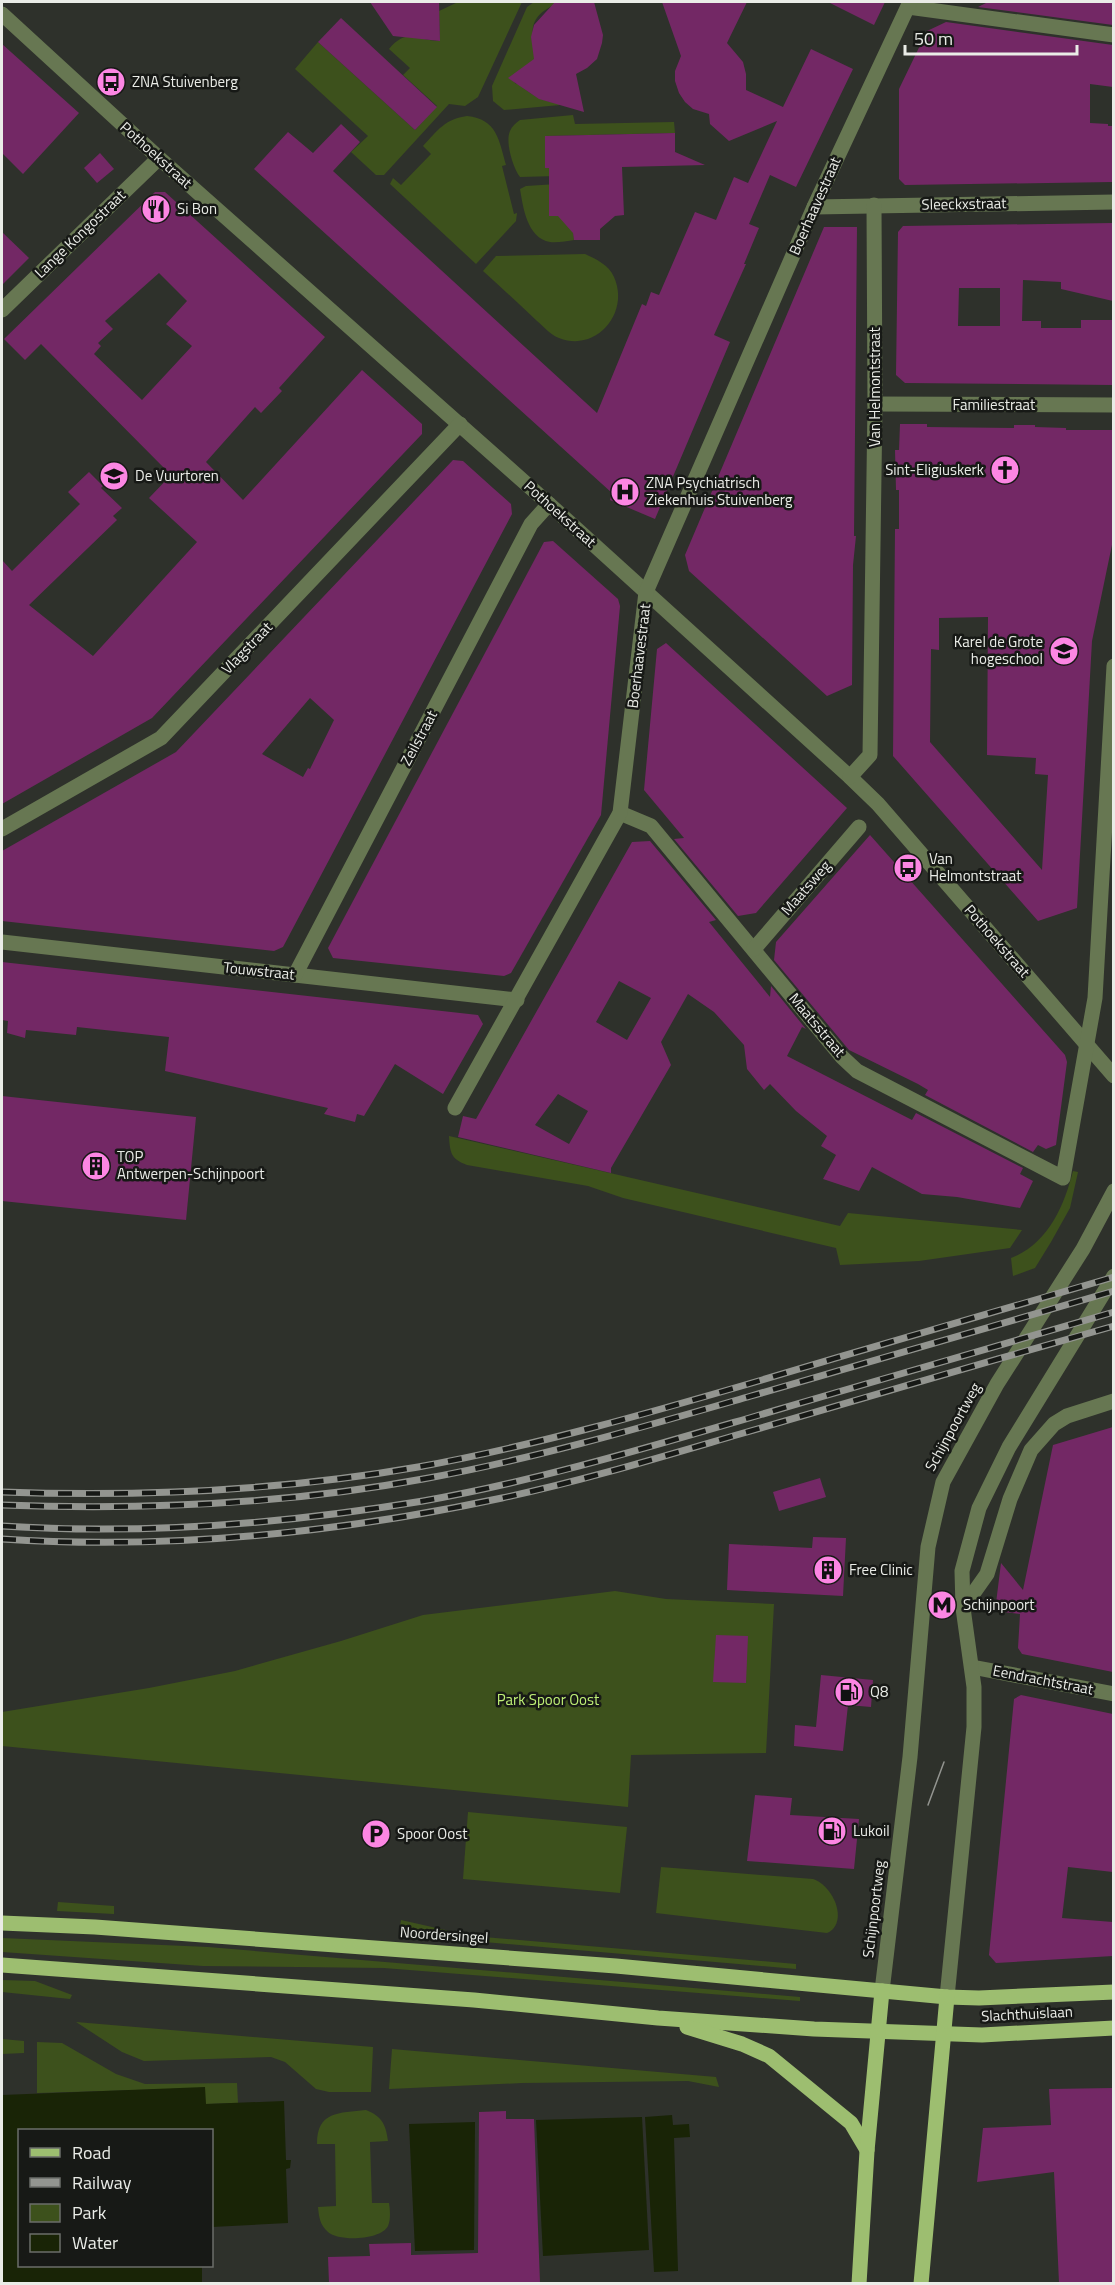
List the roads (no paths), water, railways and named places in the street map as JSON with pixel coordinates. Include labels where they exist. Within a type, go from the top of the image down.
[{"type":"main road","name":"Noordersingel","points":[[2,1923],[107,1928],[616,1966],[947,1997]]},
{"type":"main road","points":[[2,1965],[474,2000],[658,2018],[879,2032]]},
{"type":"main road","name":"Schijnpoortweg","points":[[859,2283],[867,2151],[882,1990]]},
{"type":"main road","name":"Slachthuislaan","points":[[947,1997],[979,1998],[1113,1992]]},
{"type":"main road","points":[[921,2283],[947,1997]]},
{"type":"main road","points":[[658,2018],[742,2044],[769,2056],[851,2123],[867,2151]]},
{"type":"main road","name":"Slachthuislaan","points":[[879,2032],[943,2036],[1113,2028]]},
{"type":"street","points":[[909,4],[1113,35]]},
{"type":"street","name":"Boerhaavestraat","points":[[455,1108],[620,813],[646,592],[814,207],[909,4]]},
{"type":"street","name":"Pothoekstraat","points":[[2,14],[159,158],[460,424],[850,777],[878,804],[1086,1045]]},
{"type":"street","name":"Lange Kongostraat","points":[[2,310],[159,158]]},
{"type":"street","name":"Sleeckxstraat","points":[[814,207],[1113,202]]},
{"type":"street","name":"Van Helmontstraat","points":[[850,777],[870,755],[875,404],[874,205]]},
{"type":"street","name":"Familiestraat","points":[[875,404],[1113,405]]},
{"type":"street","name":"Vlagstraat","points":[[2,829],[161,738],[460,424]]},
{"type":"street","name":"Zeilstraat","points":[[295,975],[531,524],[549,504]]},
{"type":"street","points":[[1113,666],[1109,830],[1095,998],[1086,1045],[1113,1076]]},
{"type":"street","name":"Maatsstraat","points":[[620,813],[651,826],[842,1057],[857,1071],[1063,1178],[1086,1045]]},
{"type":"street","name":"Maatsweg","points":[[754,949],[859,827]]},
{"type":"street","name":"Touwstraat","points":[[2,942],[516,1000]]},
{"type":"street","name":"Schijnpoortweg","points":[[882,1990],[910,1757],[928,1547],[943,1482],[997,1384],[1083,1249],[1113,1191]]},
{"type":"street","points":[[947,1997],[975,1727],[972,1667],[963,1608],[962,1571],[984,1497],[1009,1447],[1113,1276]]},
{"type":"street","points":[[963,1608],[987,1574],[1010,1499],[1031,1450],[1054,1424],[1068,1416],[1113,1401]]},
{"type":"street","name":"Eendrachtstraat","points":[[972,1667],[1113,1694]]},
{"type":"water","points":[[205,2087],[206,2104],[284,2101],[286,2160],[291,2160],[290,2168],[286,2169],[288,2223],[213,2227],[213,2129],[18,2129],[18,2267],[202,2267],[202,2283],[2,2283],[2,2095]]},
{"type":"water","points":[[672,2115],[673,2125],[689,2124],[690,2137],[674,2138],[678,2271],[654,2272],[645,2117]]},
{"type":"water","points":[[642,2117],[649,2250],[543,2256],[536,2120]]},
{"type":"water","points":[[475,2122],[474,2250],[415,2251],[409,2124]]},
{"type":"tram line","points":[[928,1805],[944,1762]]},
{"type":"railway","points":[[2,1492],[107,1494],[263,1487],[366,1475],[461,1459],[634,1416],[1114,1277]]},
{"type":"railway","points":[[2,1505],[108,1507],[213,1504],[318,1495],[465,1471],[629,1431],[1114,1291]]},
{"type":"railway","points":[[2,1526],[107,1529],[213,1526],[318,1516],[465,1493],[632,1452],[1114,1312]]},
{"type":"railway","points":[[2,1539],[128,1542],[253,1536],[378,1521],[440,1510],[502,1498],[621,1468],[1114,1326]]},
{"type":"place","name":"ZNA Stuivenberg","points":[[111,82]]},
{"type":"place","name":"Si Bon","points":[[156,209]]},
{"type":"place","name":"Sint-Eligiuskerk","points":[[1005,470]]},
{"type":"place","name":"De Vuurtoren","points":[[114,476]]},
{"type":"place","name":"ZNA Psychiatrisch Ziekenhuis Stuivenberg","points":[[625,492]]},
{"type":"place","name":"Karel de Grote hogeschool","points":[[1064,651]]},
{"type":"place","name":"Van Helmontstraat","points":[[908,868]]},
{"type":"place","name":"TOP Antwerpen-Schijnpoort","points":[[96,1166]]},
{"type":"place","name":"Free Clinic","points":[[828,1570]]},
{"type":"place","name":"Schijnpoort","points":[[942,1605]]},
{"type":"place","name":"Q8","points":[[849,1692]]},
{"type":"place","name":"Lukoil","points":[[832,1831]]},
{"type":"place","name":"Spoor Oost","points":[[376,1834]]},
{"type":"park label","name":"Park Spoor Oost","points":[[548,1700]]}]
